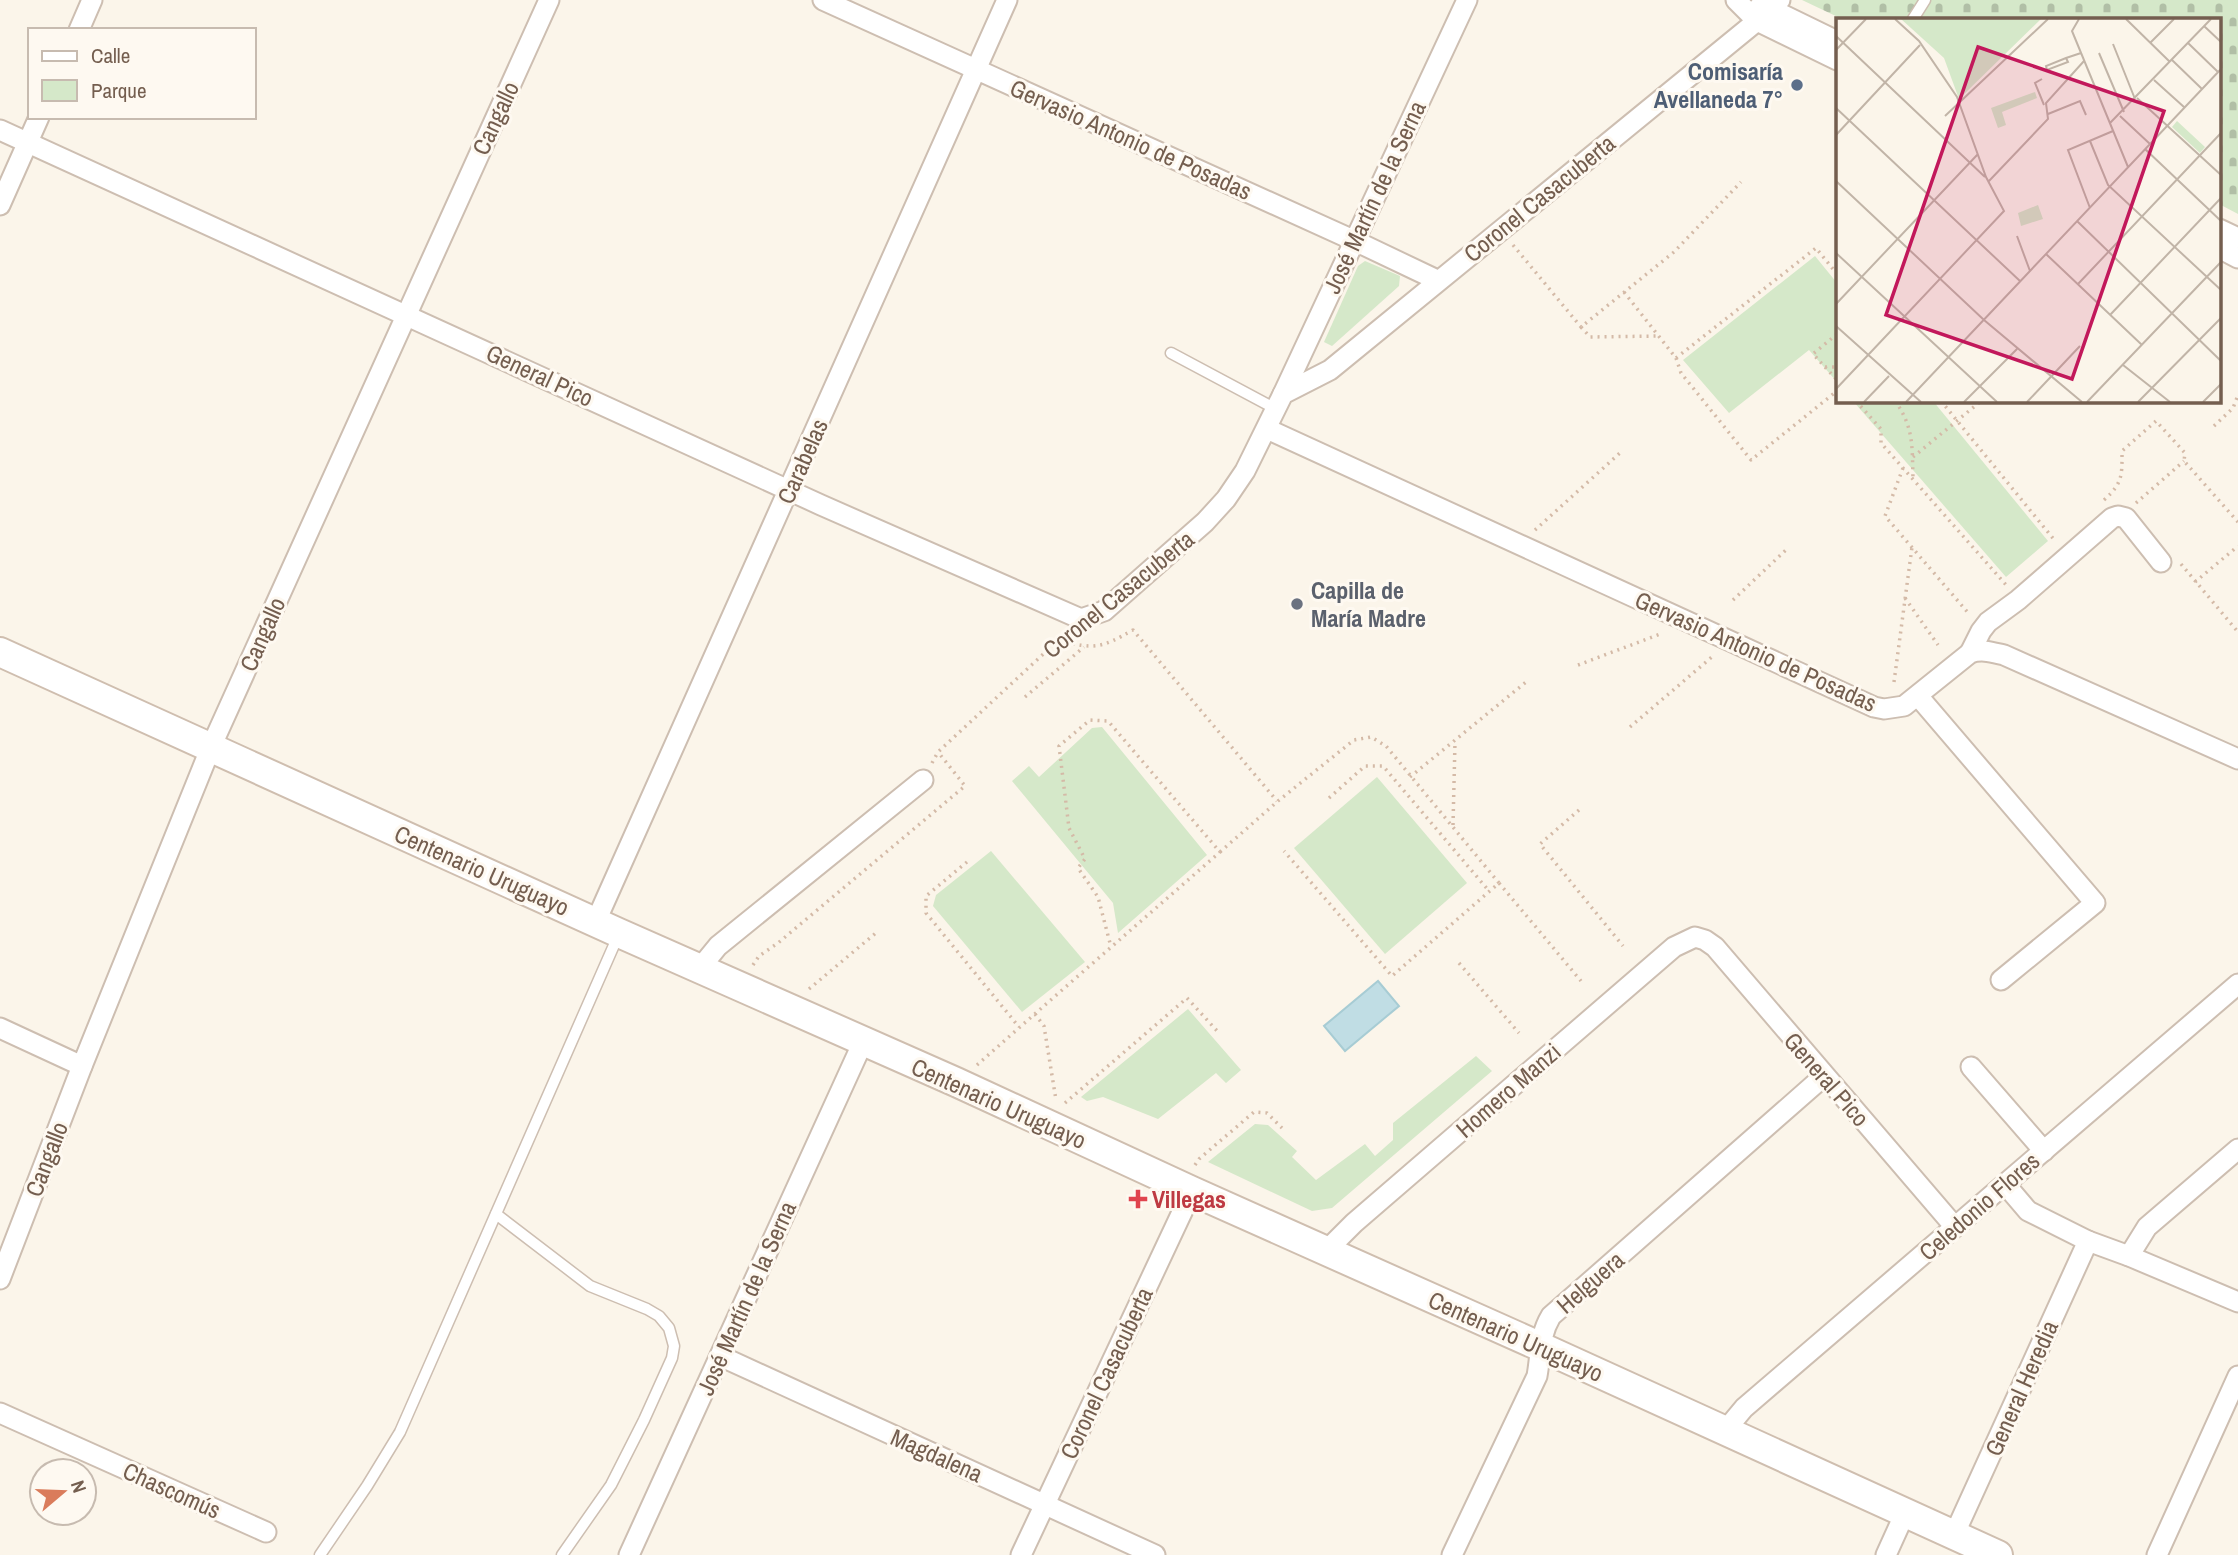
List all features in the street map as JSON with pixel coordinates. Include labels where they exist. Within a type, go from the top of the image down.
[{"type":"main road","name":"Centenario Uruguayo","points":[[0,652],[863,1042],[1192,1181],[1326,1251],[1998,1555]]},
{"type":"street","points":[[80,28],[92,0]]},
{"type":"street","name":"Cangallo","points":[[0,1279],[82,1066],[211,747],[549,0]]},
{"type":"street","name":"Gervasio Antonio de Posadas","points":[[823,0],[1437,280]]},
{"type":"street","name":"Carabelas","points":[[608,927],[790,489],[1007,0]]},
{"type":"street","name":"José Martín de la Serna","points":[[1280,402],[1353,240],[1467,0]]},
{"type":"street","points":[[1738,2],[1769,10],[1836,41]]},
{"type":"street","points":[[1769,10],[1836,60]]},
{"type":"street","name":"Coronel Casacuberta","points":[[1081,619],[1104,611],[1205,522],[1233,489],[1280,402],[1330,370],[1769,10]]},
{"type":"street","points":[[0,205],[38,119]]},
{"type":"street","name":"General Pico","points":[[0,130],[406,313],[821,505],[1081,619]]},
{"type":"street","points":[[2220,229],[2238,238]]},
{"type":"street","points":[[2220,249],[2238,258]]},
{"type":"street","name":"Gervasio Antonio de Posadas","points":[[1267,429],[1874,707],[1884,709],[1904,706],[1919,696],[1969,653],[1988,622],[2018,600],[2112,518],[2126,518],[2169,561]]},
{"type":"street","points":[[1969,653],[1978,650],[2004,655],[2238,760]]},
{"type":"street","points":[[1919,696],[2095,904],[2001,980]]},
{"type":"street","points":[[700,968],[718,946],[923,780]]},
{"type":"street","name":"General Pico","points":[[1695,937],[1715,947],[1955,1227]]},
{"type":"street","name":"Homero Manzi","points":[[1326,1251],[1354,1223],[1674,947],[1695,937]]},
{"type":"street","name":"Celedonio Flores","points":[[1724,1432],[1744,1408],[2238,984]]},
{"type":"street","points":[[0,1028],[82,1066]]},
{"type":"street","name":"José Martín de la Serna","points":[[629,1555],[863,1042]]},
{"type":"street","points":[[1971,1067],[2044,1151]]},
{"type":"street","name":"Helguera","points":[[1452,1555],[1537,1376],[1539,1346],[1551,1316],[1824,1076]]},
{"type":"street","points":[[2129,1256],[2147,1227],[2238,1149]]},
{"type":"street","name":"Coronel Casacuberta","points":[[1021,1555],[1192,1181]]},
{"type":"street","points":[[2005,1184],[2028,1211],[2088,1241],[2238,1302]]},
{"type":"street","name":"General Heredia","points":[[1954,1535],[2088,1241]]},
{"type":"street","name":"Magdalena","points":[[720,1356],[1155,1555]]},
{"type":"street","points":[[2157,1555],[2238,1376]]},
{"type":"street","name":"Chascomús","points":[[0,1413],[266,1532]]},
{"type":"street","points":[[1886,1555],[1905,1513]]},
{"type":"lane","points":[[1914,18],[1925,0]]},
{"type":"lane","points":[[1171,353],[1280,402]]},
{"type":"lane","points":[[320,1555],[400,1432],[496,1214],[608,927]]},
{"type":"lane","points":[[496,1214],[590,1286],[659,1316],[669,1328],[674,1346],[672,1358],[645,1420],[611,1485],[562,1555]]},
{"type":"path","points":[[1581,327],[1674,252],[1741,182]]},
{"type":"path","points":[[1501,230],[1590,337],[1658,336]]},
{"type":"path","points":[[1676,358],[1816,248],[1836,273]]},
{"type":"path","points":[[1625,292],[1676,358],[1681,373],[1751,460],[1836,392]]},
{"type":"path","points":[[1836,335],[1813,354],[1836,379]]},
{"type":"path","points":[[1825,367],[1836,367]]},
{"type":"path","points":[[2214,426],[2233,408],[2238,395]]},
{"type":"path","points":[[1857,402],[1881,429],[1881,443],[2007,587],[2017,578]]},
{"type":"path","points":[[1896,402],[1906,416],[1912,436],[1913,480]]},
{"type":"path","points":[[1942,402],[2056,542]]},
{"type":"path","points":[[1913,457],[1980,402]]},
{"type":"path","points":[[2097,506],[2117,488],[2122,474],[2122,451],[2156,421],[2185,453],[2184,461],[2135,504]]},
{"type":"path","points":[[1531,534],[1620,452]]},
{"type":"path","points":[[2184,461],[2238,522]]},
{"type":"path","points":[[1903,468],[1885,516],[1971,616]]},
{"type":"path","points":[[2196,582],[2238,545]]},
{"type":"path","points":[[1895,682],[1912,547]]},
{"type":"path","points":[[1733,600],[1788,548]]},
{"type":"path","points":[[2169,561],[2196,582],[2238,632]]},
{"type":"path","points":[[1905,598],[1938,645]]},
{"type":"path","name":"Coronel Casacuberta","points":[[923,780],[938,752],[1081,619]]},
{"type":"path","points":[[1059,640],[1084,647],[1105,645],[1133,630],[1278,801]]},
{"type":"path","points":[[1577,665],[1663,633]]},
{"type":"path","points":[[1025,696],[1084,647]]},
{"type":"path","points":[[1630,727],[1713,656]]},
{"type":"path","points":[[1410,777],[1526,682]]},
{"type":"path","points":[[1111,947],[1098,897],[1077,868],[1085,859],[1069,828],[1059,746],[1090,720],[1108,721],[1220,852]]},
{"type":"path","points":[[957,1082],[1278,801],[1354,740],[1371,737],[1386,746],[1581,981]]},
{"type":"path","points":[[1453,827],[1455,741]]},
{"type":"path","points":[[753,965],[759,956],[965,786],[938,752]]},
{"type":"path","points":[[1329,798],[1365,766],[1383,766],[1489,891]]},
{"type":"path","points":[[1579,810],[1540,844],[1623,946]]},
{"type":"path","points":[[1284,851],[1392,976],[1499,883]]},
{"type":"path","points":[[967,862],[926,896],[926,913],[1019,1027]]},
{"type":"path","points":[[808,989],[877,932]]},
{"type":"path","points":[[1458,962],[1518,1033]]},
{"type":"path","points":[[1065,1103],[1187,998],[1219,1033]]},
{"type":"path","points":[[1035,1014],[1044,1026],[1056,1100]]},
{"type":"path","points":[[1192,1181],[1199,1159],[1254,1112],[1267,1113],[1282,1128]]},
{"type":"green space","points":[[1802,0],[2238,0],[2238,214],[2220,205],[2220,18],[1840,18]]},
{"type":"green space","points":[[1815,256],[1836,282],[1836,381],[1809,350],[1729,413],[1683,360]]},
{"type":"green space","points":[[1365,261],[1400,276],[1399,286],[1332,346],[1324,342],[1358,266]]},
{"type":"green space","points":[[1854,402],[1934,402],[2048,541],[2006,577]]},
{"type":"green space","points":[[1102,727],[1207,855],[1118,933],[1113,903],[1012,781],[1029,766],[1039,777],[1092,728]]},
{"type":"green space","points":[[1377,777],[1467,883],[1385,954],[1294,848]]},
{"type":"green space","points":[[991,851],[1085,962],[1022,1012],[933,906],[936,895]]},
{"type":"green space","points":[[1188,1009],[1241,1070],[1226,1083],[1216,1073],[1158,1119],[1103,1097],[1087,1101],[1081,1097]]},
{"type":"green space","points":[[1476,1056],[1492,1071],[1332,1208],[1312,1211],[1208,1162],[1255,1124],[1268,1125],[1297,1151],[1292,1157],[1316,1180],[1365,1144],[1375,1156],[1393,1140],[1393,1123]]},
{"type":"water","points":[[1378,981],[1399,1006],[1345,1051],[1324,1026]]},
{"type":"place","name":"Comisaría Avellaneda 7°","points":[[1797,85]]},
{"type":"place","name":"Capilla de María Madre","points":[[1297,604]]},
{"type":"place","name":"Villegas","points":[[1138,1199]]}]
